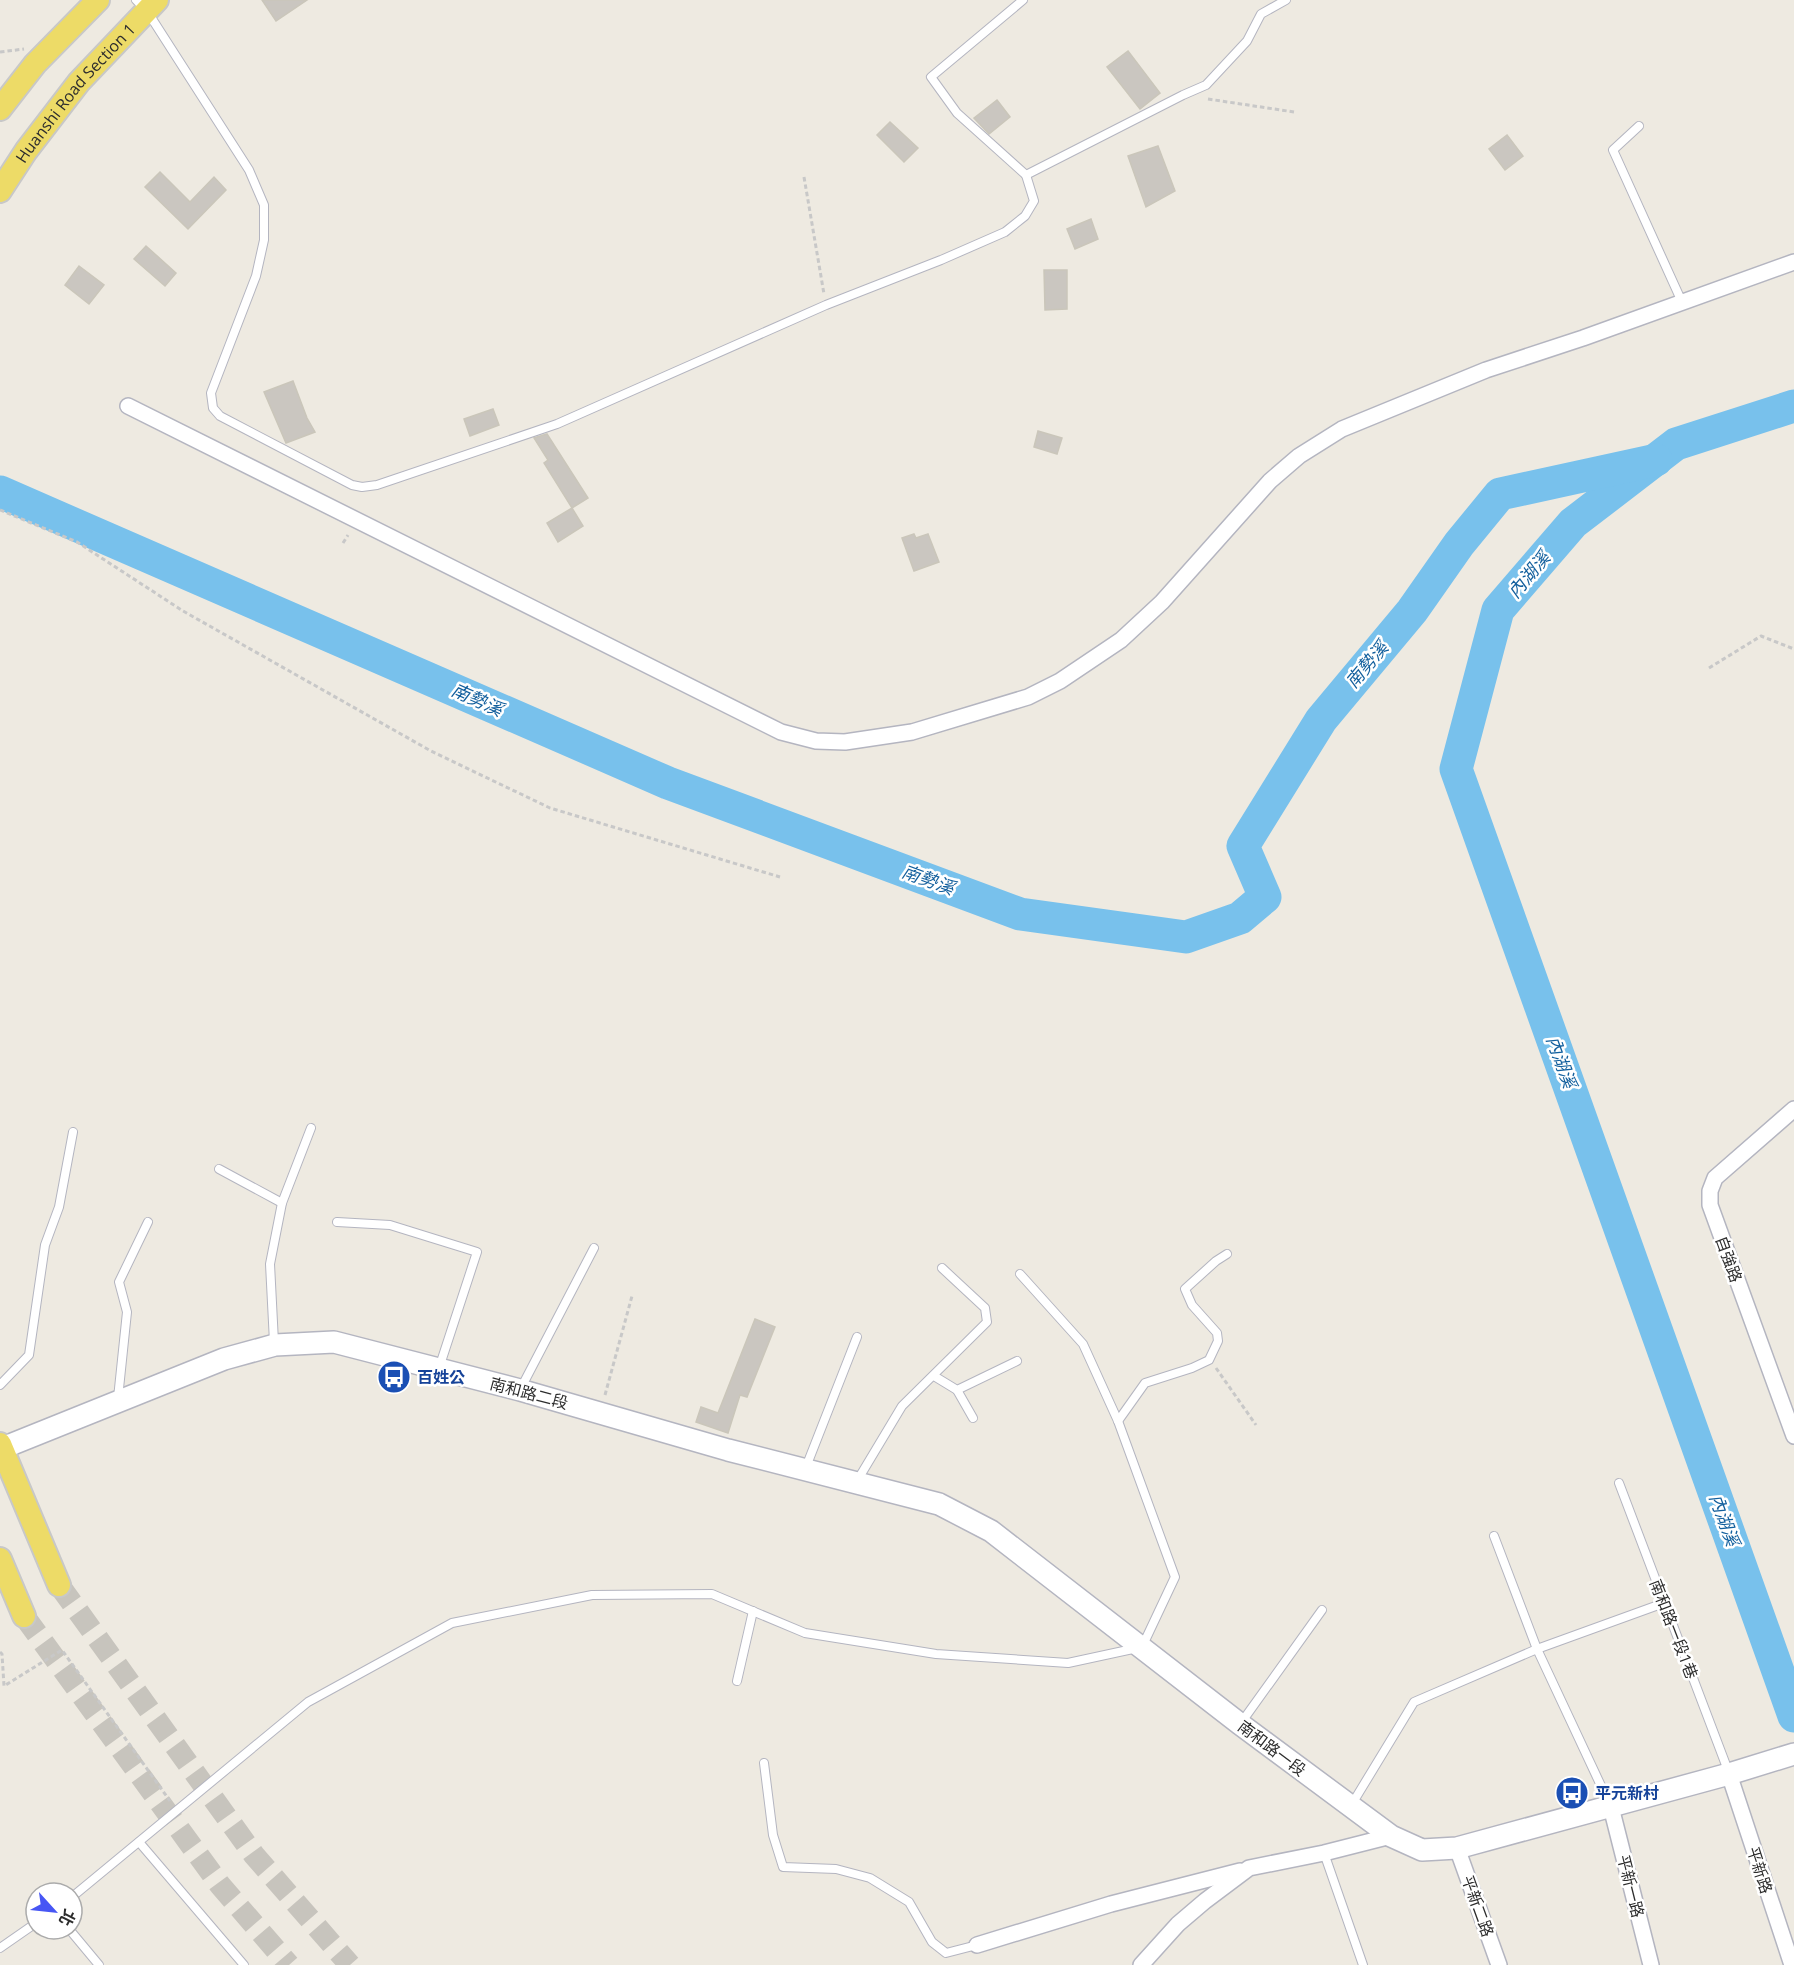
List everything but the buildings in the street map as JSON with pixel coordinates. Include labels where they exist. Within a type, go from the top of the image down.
[{"type":"main road","points":[[0,109],[35,64],[98,0]]},
{"type":"main road","name":"Huanshi Road Section 1","points":[[0,191],[26,151],[79,82],[147,4]]},
{"type":"main road","name":"南和路二段","points":[[1,1447],[118,1403],[224,1359],[275,1345],[334,1342],[520,1390],[728,1450],[856,1482]]},
{"type":"main road","points":[[1,1447],[59,1585]]},
{"type":"main road","name":"南和路一段","points":[[856,1482],[939,1504],[991,1531],[1350,1807],[1391,1836],[1422,1850],[1457,1848],[1611,1807],[1794,1754]]},
{"type":"main road","points":[[0,1560],[24,1616]]},
{"type":"street","points":[[128,406],[781,732],[816,741],[845,742],[912,732],[1028,696],[1060,681],[1121,640],[1162,602],[1269,481],[1299,456],[1342,429],[1486,370],[1583,338],[1794,262]]},
{"type":"street","name":"自強路","points":[[1794,1109],[1715,1178],[1710,1191],[1710,1205],[1794,1437]]},
{"type":"street","name":"平新路","points":[[1729,1774],[1792,1965]]},
{"type":"street","name":"平新一路","points":[[1611,1807],[1651,1965]]},
{"type":"street","points":[[977,1944],[1111,1904],[1249,1868],[1324,1853],[1391,1836]]},
{"type":"street","name":"平新二路","points":[[1457,1848],[1499,1965]]},
{"type":"street","points":[[1141,1965],[1178,1924],[1249,1868]]},
{"type":"lane","points":[[147,4],[249,170],[264,205],[264,240],[256,276],[211,393],[213,408],[220,416],[352,485],[362,487],[377,485],[557,424],[826,305],[1005,232],[1024,216],[1034,201],[1026,175],[957,113],[931,76],[1023,0]]},
{"type":"lane","points":[[1026,175],[1206,85],[1247,41],[1261,14],[1286,0]]},
{"type":"lane","points":[[1639,126],[1613,150],[1682,302]]},
{"type":"lane","points":[[275,1345],[270,1264],[282,1203],[311,1128]]},
{"type":"lane","points":[[0,1385],[29,1355],[45,1245],[59,1207],[73,1132]]},
{"type":"lane","points":[[219,1169],[282,1203]]},
{"type":"lane","points":[[118,1403],[127,1312],[119,1282],[148,1222]]},
{"type":"lane","points":[[337,1222],[390,1225],[477,1252],[438,1369]]},
{"type":"lane","points":[[520,1390],[594,1248]]},
{"type":"lane","points":[[1118,1421],[1145,1383],[1209,1360],[1218,1341],[1217,1333],[1192,1305],[1185,1289],[1227,1254]]},
{"type":"lane","points":[[856,1482],[902,1406],[987,1322],[985,1308],[942,1268]]},
{"type":"lane","points":[[84,1888],[308,1702],[452,1623],[592,1595],[712,1594],[805,1633],[936,1654],[1068,1663],[1142,1647],[1175,1577],[1118,1421],[1083,1344],[1020,1274]]},
{"type":"lane","points":[[805,1469],[857,1337]]},
{"type":"lane","points":[[957,1390],[1017,1361]]},
{"type":"lane","points":[[934,1376],[957,1390],[973,1418]]},
{"type":"lane","name":"南和路一段1巷","points":[[1619,1483],[1729,1774]]},
{"type":"lane","points":[[1494,1536],[1537,1649],[1611,1807]]},
{"type":"lane","points":[[1350,1807],[1414,1702],[1537,1649],[1664,1603]]},
{"type":"lane","points":[[737,1681],[753,1611]]},
{"type":"lane","points":[[1240,1724],[1322,1611]]},
{"type":"lane","points":[[764,1763],[773,1835],[783,1868],[836,1869],[870,1878],[909,1902],[932,1942],[946,1953],[977,1944]]},
{"type":"lane","points":[[140,1842],[244,1965]]},
{"type":"lane","points":[[1324,1853],[1363,1965]]},
{"type":"lane","points":[[0,1948],[24,1931]]},
{"type":"lane","points":[[79,1941],[99,1965]]},
{"type":"path","points":[[1183,95],[1294,112]]},
{"type":"path","points":[[804,177],[826,305]]},
{"type":"path","points":[[0,510],[77,542],[183,611],[421,746],[550,808],[780,877]]},
{"type":"path","points":[[1709,668],[1761,636],[1794,649]]},
{"type":"path","points":[[600,1413],[632,1296]]},
{"type":"path","points":[[1209,1360],[1256,1425]]},
{"type":"path","points":[[0,1652],[4,1686],[62,1650],[177,1810]]},
{"type":"waterway","name":"內湖溪","points":[[1794,406],[1676,444],[1573,523],[1498,610],[1456,769],[1794,1716]]},
{"type":"waterway","name":"南勢溪","points":[[0,492],[668,783],[1020,914],[1186,937],[1240,918],[1265,897],[1243,846],[1321,720],[1412,611],[1459,544],[1500,494],[1656,460]]},
{"type":"tunnel","points":[[59,1585],[254,1855],[350,1965]]},
{"type":"tunnel","points":[[24,1616],[220,1885],[289,1965]]},
{"type":"place","name":"百姓公","points":[[394,1377]]},
{"type":"place","name":"平元新村","points":[[1572,1793]]}]
